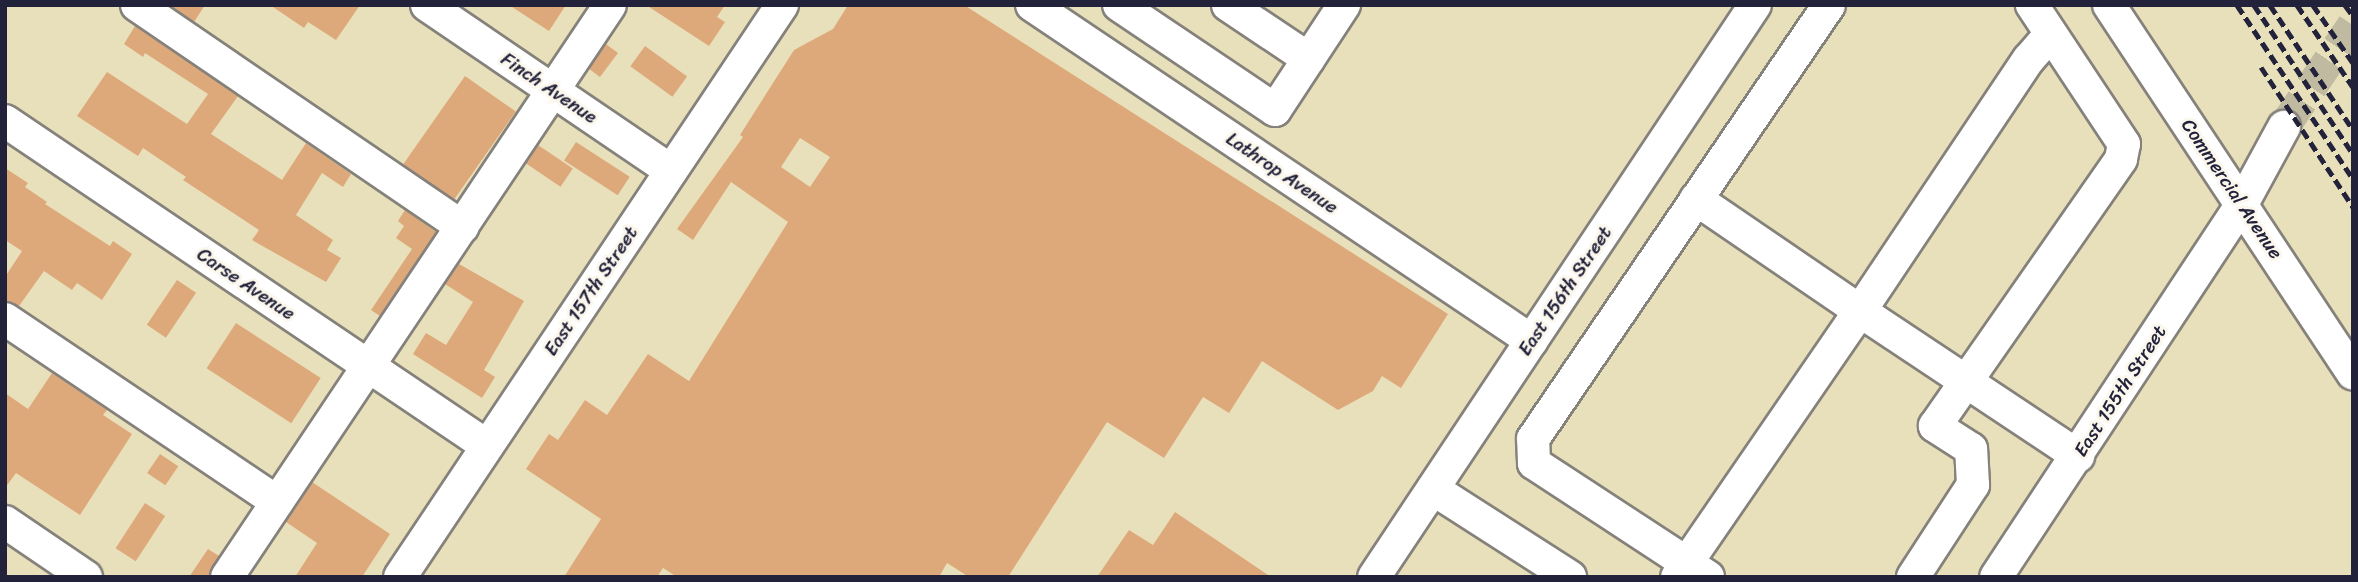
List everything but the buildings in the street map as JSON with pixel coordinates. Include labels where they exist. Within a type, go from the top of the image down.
[{"type":"street","points":[[137,5],[462,227]]},
{"type":"street","name":"Finch Avenue","points":[[428,5],[671,171]]},
{"type":"street","points":[[227,577],[610,5]]},
{"type":"street","name":"East 157th Street","points":[[400,577],[782,5]]},
{"type":"street","name":"Lathrop Avenue","points":[[1032,5],[1532,341]]},
{"type":"street","points":[[1081,38],[1103,5]]},
{"type":"street","points":[[1119,5],[1275,110],[1339,7]]},
{"type":"street","points":[[1228,5],[1309,58]]},
{"type":"street","name":"East 156th Street","points":[[1374,577],[1755,5]]},
{"type":"street","points":[[1829,5],[1533,439],[1534,463],[1690,572],[2029,59],[2051,34]]},
{"type":"street","points":[[1913,577],[1973,485],[1971,449],[1935,426],[1964,380],[2121,159],[2124,144],[2032,5]]},
{"type":"street","name":"Commercial Avenue","points":[[2109,5],[2353,374]]},
{"type":"street","name":"Carse Avenue","points":[[5,121],[487,446]]},
{"type":"street","name":"East 155th Street","points":[[1996,577],[2289,135]]},
{"type":"street","points":[[1696,199],[1860,312],[2078,456]]},
{"type":"street","points":[[5,319],[277,502]]},
{"type":"street","points":[[1433,489],[1570,577]]},
{"type":"street","points":[[5,522],[86,577]]},
{"type":"tunnel","points":[[2284,127],[2353,25]]},
{"type":"railway","points":[[2237,5],[2353,179]]},
{"type":"railway","points":[[2254,5],[2353,154]]},
{"type":"railway","points":[[2270,5],[2353,130]]},
{"type":"railway","points":[[2297,5],[2353,87]]},
{"type":"railway","points":[[2313,5],[2353,63]]},
{"type":"railway","points":[[2345,5],[2353,16]]},
{"type":"railway","points":[[2261,67],[2353,207]]}]
